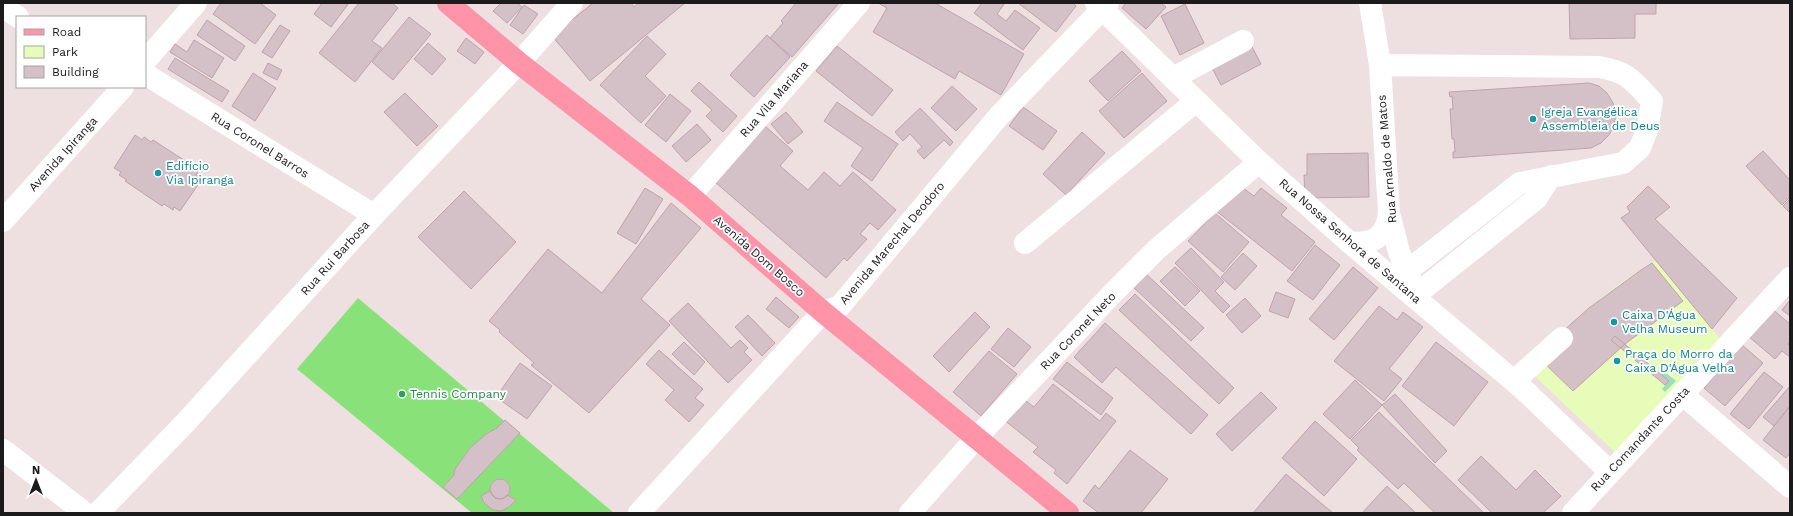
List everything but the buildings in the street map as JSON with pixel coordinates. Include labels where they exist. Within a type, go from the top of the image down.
[{"type":"main road","name":"Avenida Dom Bosco","points":[[448,3],[519,63],[690,196],[823,312],[1068,513]]},
{"type":"street","points":[[146,60],[196,3]]},
{"type":"street","name":"Rua Rui Barbosa","points":[[98,513],[186,422],[374,215],[519,63],[572,3]]},
{"type":"street","name":"Rua Vila Mariana","points":[[690,196],[859,3]]},
{"type":"street","name":"Rua Arnaldo de Matos","points":[[1370,3],[1380,65],[1389,214],[1399,252],[1422,301]]},
{"type":"street","name":"Rua Nossa Senhora de Santana","points":[[1102,5],[1196,101],[1260,162],[1349,242],[1422,301],[1514,381],[1610,472]]},
{"type":"street","name":"Avenida Marechal Deodoro","points":[[639,513],[823,312],[840,306],[999,116],[1102,5]]},
{"type":"street","points":[[3,6],[17,16]]},
{"type":"street","points":[[1173,78],[1243,41]]},
{"type":"street","points":[[1380,65],[1599,67],[1617,70],[1631,79],[1652,101],[1647,130],[1640,148],[1623,163],[1520,183],[1407,271]]},
{"type":"street","name":"Rua Coronel Barros","points":[[146,75],[374,215]]},
{"type":"street","name":"Avenida Ipiranga","points":[[3,221],[120,88]]},
{"type":"street","points":[[1024,243],[1196,101]]},
{"type":"street","name":"Rua Coronel Neto","points":[[910,513],[977,438],[1113,293],[1157,250],[1260,162]]},
{"type":"street","points":[[1422,301],[1536,199],[1551,176]]},
{"type":"street","points":[[1349,242],[1361,243],[1375,239],[1386,227],[1389,214]]},
{"type":"street","name":"Rua Comandante Costa","points":[[1573,513],[1790,278]]},
{"type":"street","points":[[1514,381],[1562,338]]},
{"type":"street","points":[[1682,394],[1790,488]]},
{"type":"street","points":[[3,450],[84,513]]},
{"type":"green space","name":"Praça do Morro da Caixa D'Água Velha","points":[[1656,261],[1722,341],[1617,454],[1524,366],[1604,296]]},
{"type":"green space","name":"Tennis Company","points":[[358,298],[614,513],[472,513],[297,369]]},
{"type":"shaded area","points":[[1662,370],[1676,381],[1665,392],[1662,389],[1669,381],[1659,373]]},
{"type":"place","name":"Igreja Evangélica Assembleia de Deus","points":[[1533,119]]},
{"type":"place","name":"Edifício Via Ipiranga","points":[[158,173]]},
{"type":"place","name":"Caixa D'Água Velha Museum","points":[[1614,322]]},
{"type":"place","name":"Praça do Morro da Caixa D'Água Velha","points":[[1617,361]]},
{"type":"place","name":"Tennis Company","points":[[402,394]]}]
